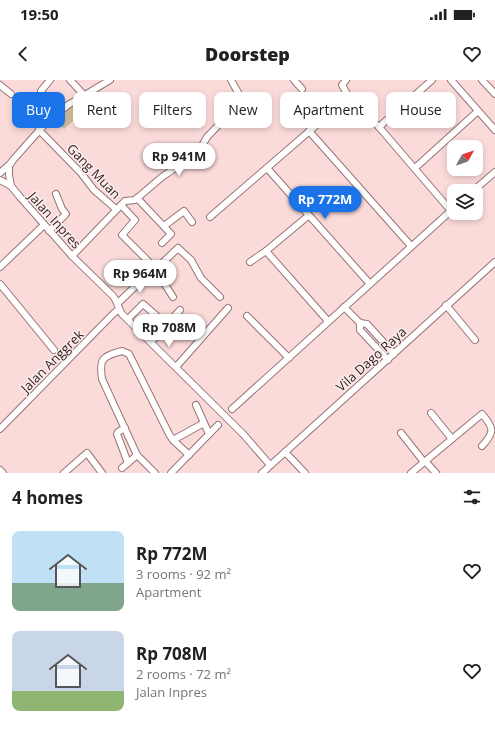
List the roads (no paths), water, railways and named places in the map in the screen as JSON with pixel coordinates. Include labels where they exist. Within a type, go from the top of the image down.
[{"type":"street","points":[[41,92],[50,80]]},
{"type":"street","points":[[70,80],[80,92]]},
{"type":"street","points":[[90,92],[110,80]]},
{"type":"street","points":[[72,256],[125,201],[135,200],[162,177],[198,151],[207,137],[240,102],[240,96],[231,80]]},
{"type":"street","points":[[294,80],[302,89]]},
{"type":"street","points":[[346,80],[342,85],[346,92]]},
{"type":"street","points":[[432,80],[379,127],[447,203]]},
{"type":"street","points":[[451,80],[495,130]]},
{"type":"street","points":[[482,80],[495,94]]},
{"type":"street","points":[[0,85],[11,94]]},
{"type":"street","points":[[415,168],[478,111]]},
{"type":"street","points":[[0,173],[10,164],[41,128]]},
{"type":"street","points":[[210,217],[313,128]]},
{"type":"street","name":"Gang Muan","points":[[39,130],[81,173],[94,190],[136,220],[122,234],[155,270]]},
{"type":"street","points":[[309,131],[411,246]]},
{"type":"street","name":"Jalan Inpres","points":[[10,164],[9,177],[11,186],[49,231],[118,303]]},
{"type":"street","points":[[267,168],[308,216],[370,284]]},
{"type":"street","points":[[481,184],[495,172]]},
{"type":"street","points":[[0,180],[11,186]]},
{"type":"street","points":[[49,231],[66,214],[62,209],[56,194]]},
{"type":"street","points":[[137,198],[171,234],[162,243]]},
{"type":"street","points":[[164,226],[184,211],[192,222]]},
{"type":"street","points":[[232,408],[447,214]]},
{"type":"street","points":[[250,262],[266,251],[308,216]]},
{"type":"street","points":[[0,267],[44,225]]},
{"type":"street","points":[[220,297],[201,278],[191,260],[178,248],[118,303],[119,309],[128,319],[244,435],[270,465]]},
{"type":"street","points":[[266,251],[328,321]]},
{"type":"street","name":"Vila Dago Raya","points":[[262,473],[495,262]]},
{"type":"street","points":[[155,270],[173,297]]},
{"type":"street","points":[[0,284],[54,350]]},
{"type":"street","points":[[128,319],[143,304],[167,325]]},
{"type":"street","points":[[446,306],[475,340]]},
{"type":"street","points":[[344,307],[360,323],[367,324],[394,354]]},
{"type":"street","points":[[176,367],[228,308]]},
{"type":"street","name":"Jalan Anggrek","points":[[0,429],[119,309]]},
{"type":"street","points":[[154,339],[180,310]]},
{"type":"street","points":[[247,316],[289,358]]},
{"type":"street","points":[[360,323],[360,330],[388,360]]},
{"type":"street","points":[[155,473],[137,455],[102,380],[102,361],[105,356],[122,351],[128,354],[173,440],[189,455]]},
{"type":"street","points":[[196,405],[209,434]]},
{"type":"street","points":[[431,413],[452,439]]},
{"type":"street","points":[[411,473],[482,414],[489,422],[494,433],[482,446]]},
{"type":"street","points":[[173,440],[204,423]]},
{"type":"street","points":[[171,473],[218,425]]},
{"type":"street","points":[[124,428],[117,434],[128,463]]},
{"type":"street","points":[[400,434],[424,462],[436,473]]},
{"type":"street","points":[[285,452],[305,473]]},
{"type":"street","points":[[64,473],[87,454],[102,473]]},
{"type":"street","points":[[122,468],[137,455]]},
{"type":"street","points":[[0,470],[3,473]]}]
